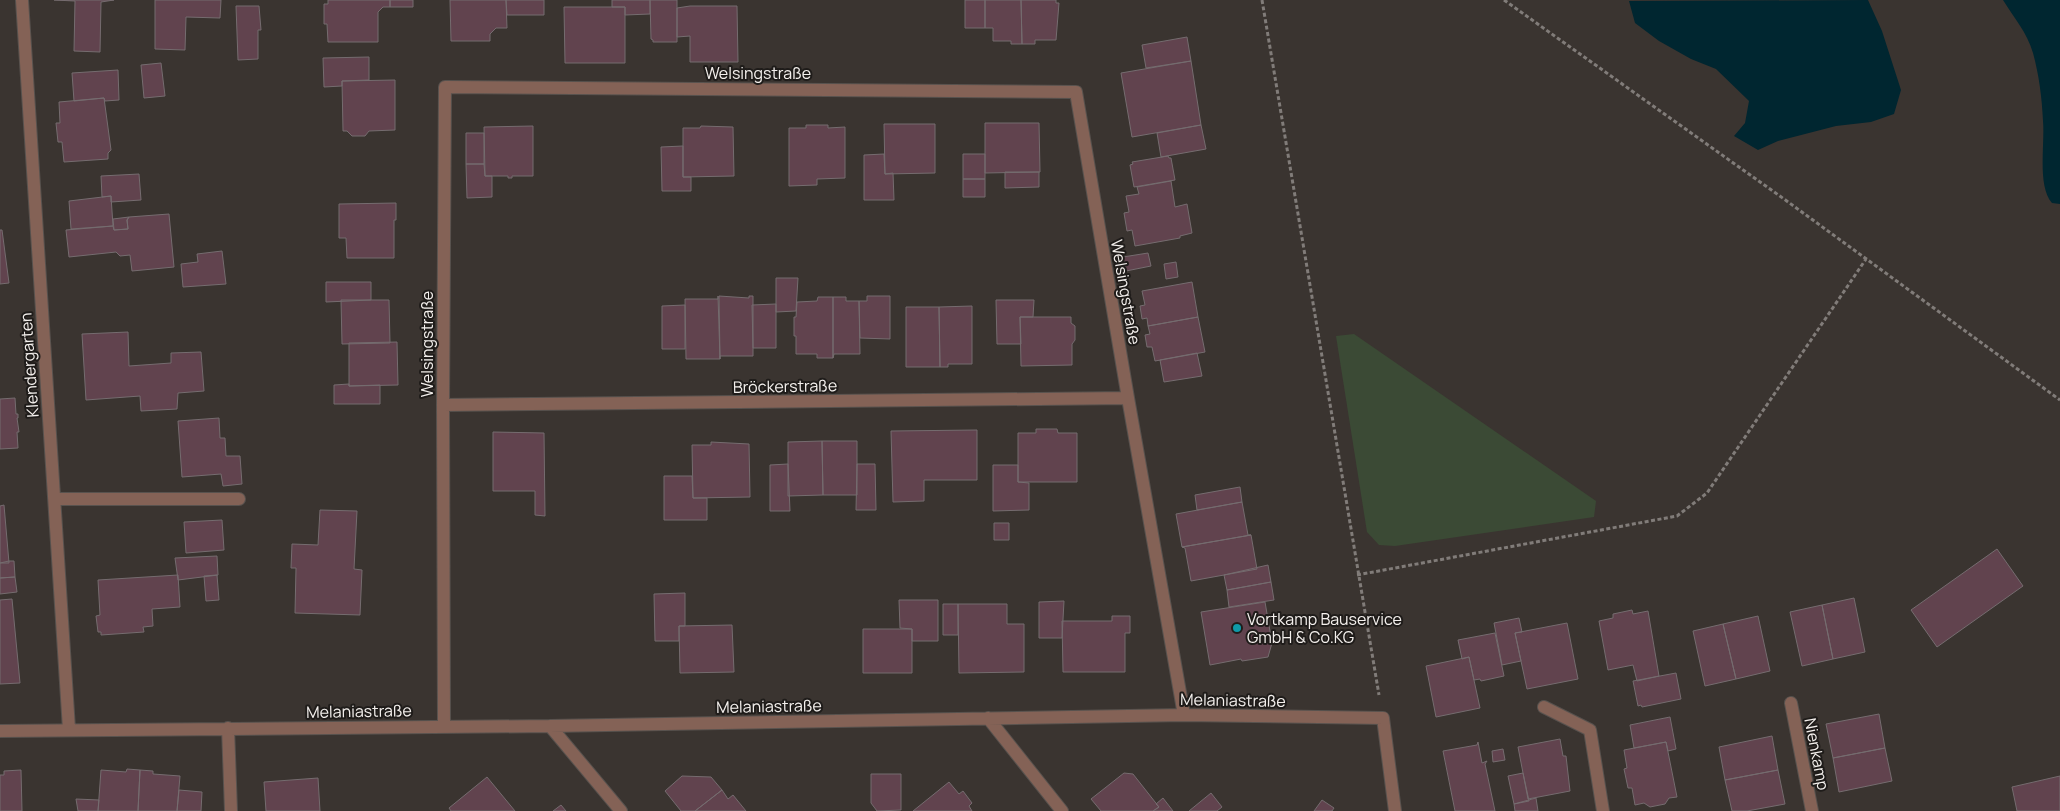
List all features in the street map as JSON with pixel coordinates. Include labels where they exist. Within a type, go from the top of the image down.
[{"type":"street","name":"Klendergarten","points":[[22,0],[69,729]]},
{"type":"street","name":"Welsingstraße","points":[[444,726],[443,406],[445,87],[1076,92],[1184,715]]},
{"type":"street","name":"Bröckerstraße","points":[[443,406],[1128,398]]},
{"type":"street","points":[[54,499],[239,499]]},
{"type":"street","name":"Nienkamp","points":[[1791,703],[1812,811]]},
{"type":"street","points":[[1544,707],[1590,730],[1603,811]]},
{"type":"street","name":"Melaniastraße","points":[[0,730],[550,726],[1184,715],[1383,718]]},
{"type":"street","points":[[988,718],[1062,811]]},
{"type":"street","points":[[1383,718],[1395,811]]},
{"type":"street","points":[[550,726],[621,811]]},
{"type":"street","points":[[228,728],[231,811]]},
{"type":"path","points":[[1262,0],[1383,718]]},
{"type":"path","points":[[1504,0],[1784,199],[2060,400]]},
{"type":"path","points":[[1358,575],[1677,516],[1707,493],[1866,259]]},
{"type":"green space","points":[[1354,334],[1596,501],[1594,517],[1395,546],[1379,545],[1367,532],[1336,336]]},
{"type":"water","points":[[1868,0],[1882,31],[1901,90],[1894,114],[1871,122],[1836,126],[1778,141],[1758,150],[1734,136],[1745,123],[1749,101],[1716,69],[1691,59],[1659,41],[1635,23],[1629,1]]},
{"type":"water","points":[[2003,0],[2060,0],[2060,204],[2052,203],[2047,196],[2043,176],[2042,104],[2039,78],[2033,53],[2024,32]]},
{"type":"building","points":[[54,0],[114,0],[101,2],[100,52],[74,51],[75,1]]},
{"type":"building","points":[[155,0],[221,0],[220,18],[186,17],[185,50],[155,49]]},
{"type":"building","points":[[328,0],[390,0],[390,7],[383,7],[378,12],[378,42],[328,42],[327,24],[324,24],[324,4],[328,4]]},
{"type":"building","points":[[390,0],[413,0],[413,7],[390,7]]},
{"type":"building","points":[[450,0],[506,0],[507,28],[496,28],[490,34],[490,41],[451,41]]},
{"type":"building","points":[[506,0],[544,0],[544,15],[507,15]]},
{"type":"building","points":[[612,0],[650,0],[650,14],[625,15],[625,7],[612,7]]},
{"type":"building","points":[[650,0],[677,0],[677,42],[653,42],[651,39]]},
{"type":"building","points":[[965,0],[985,0],[985,28],[965,28]]},
{"type":"building","points":[[985,0],[1021,0],[1022,44],[1011,44],[1011,41],[993,41],[993,28],[985,28]]},
{"type":"building","points":[[1021,0],[1056,0],[1056,3],[1059,3],[1056,40],[1035,40],[1035,44],[1022,44]]},
{"type":"building","points":[[236,6],[259,6],[261,30],[258,30],[258,59],[238,60]]},
{"type":"building","points":[[690,6],[737,6],[738,62],[690,62],[690,36],[677,37],[677,8]]},
{"type":"building","points":[[564,7],[625,7],[625,63],[565,63]]},
{"type":"building","points":[[1187,37],[1191,61],[1146,68],[1142,45]]},
{"type":"building","points":[[369,57],[369,80],[342,81],[342,86],[324,87],[323,58]]},
{"type":"building","points":[[1191,61],[1201,125],[1132,137],[1121,73]]},
{"type":"building","points":[[161,63],[165,96],[144,98],[141,65]]},
{"type":"building","points":[[118,70],[119,100],[105,101],[104,98],[74,101],[72,73]]},
{"type":"building","points":[[395,80],[395,130],[369,131],[365,136],[352,136],[347,131],[343,131],[342,81]]},
{"type":"building","points":[[104,98],[111,150],[108,153],[108,159],[64,162],[62,142],[58,142],[56,123],[60,123],[59,102]]},
{"type":"building","points":[[985,123],[1039,123],[1040,172],[985,173]]},
{"type":"building","points":[[884,124],[935,124],[935,173],[885,174]]},
{"type":"building","points":[[806,125],[828,125],[828,128],[845,127],[845,178],[817,179],[817,185],[789,186],[789,128],[806,128]]},
{"type":"building","points":[[1201,125],[1206,149],[1161,157],[1157,133]]},
{"type":"building","points":[[533,126],[533,176],[512,176],[512,178],[508,178],[508,176],[485,176],[484,127]]},
{"type":"building","points":[[701,126],[733,127],[734,176],[683,177],[683,128],[700,128]]},
{"type":"building","points":[[466,133],[484,133],[484,164],[466,164]]},
{"type":"building","points":[[683,146],[683,177],[691,177],[691,191],[662,191],[661,147]]},
{"type":"building","points":[[884,154],[885,174],[893,173],[894,200],[864,200],[864,155]]},
{"type":"building","points":[[963,154],[985,154],[985,179],[963,179]]},
{"type":"building","points":[[1168,156],[1171,158],[1175,180],[1134,187],[1130,165],[1133,164],[1132,162]]},
{"type":"building","points":[[466,164],[484,164],[485,176],[492,176],[492,197],[467,198]]},
{"type":"building","points":[[1005,172],[1039,172],[1039,187],[1005,188]]},
{"type":"building","points":[[139,174],[141,200],[111,202],[111,196],[102,197],[101,176]]},
{"type":"building","points":[[963,179],[985,179],[985,197],[963,197]]},
{"type":"building","points":[[1171,181],[1175,207],[1187,204],[1192,233],[1180,236],[1180,238],[1135,246],[1132,230],[1127,231],[1124,213],[1129,212],[1126,196],[1139,194],[1137,187]]},
{"type":"building","points":[[111,196],[113,226],[71,229],[69,201]]},
{"type":"building","points":[[396,203],[394,258],[347,258],[346,238],[339,238],[339,204]]},
{"type":"building","points":[[169,214],[174,267],[132,271],[130,255],[120,256],[116,252],[69,257],[66,230],[113,226],[114,230],[128,229],[127,220],[129,217]]},
{"type":"building","points":[[129,217],[127,220],[128,229],[114,230],[113,219]]},
{"type":"building","points":[[0,230],[2,230],[9,283],[0,284]]},
{"type":"building","points":[[222,251],[226,284],[183,287],[181,264],[198,262],[197,254]]},
{"type":"building","points":[[1148,253],[1151,266],[1126,271],[1123,257]]},
{"type":"building","points":[[1176,262],[1178,277],[1166,279],[1164,264]]},
{"type":"building","points":[[776,278],[798,278],[796,311],[776,312]]},
{"type":"building","points":[[326,282],[371,282],[371,300],[326,302]]},
{"type":"building","points":[[1192,282],[1198,317],[1148,326],[1147,318],[1142,319],[1140,306],[1145,305],[1142,291]]},
{"type":"building","points":[[718,296],[720,359],[686,359],[685,299],[718,299]]},
{"type":"building","points":[[719,296],[749,298],[749,296],[753,296],[753,356],[720,356],[720,359]]},
{"type":"building","points":[[867,296],[890,296],[890,339],[860,338],[859,301],[867,301]]},
{"type":"building","points":[[818,297],[833,297],[833,358],[817,358],[817,354],[796,354],[794,317],[796,317],[797,302],[817,301]]},
{"type":"building","points":[[833,297],[846,297],[846,301],[859,301],[860,354],[834,354],[833,358]]},
{"type":"building","points":[[341,300],[389,300],[390,343],[342,344]]},
{"type":"building","points":[[996,300],[1034,300],[1033,317],[1020,317],[1021,344],[997,344]]},
{"type":"building","points":[[776,304],[776,348],[753,348],[752,305]]},
{"type":"building","points":[[685,305],[685,349],[662,349],[662,306]]},
{"type":"building","points":[[972,306],[972,364],[948,364],[948,367],[940,367],[939,307]]},
{"type":"building","points":[[906,307],[939,307],[940,367],[906,367]]},
{"type":"building","points":[[1020,317],[1071,317],[1071,323],[1075,326],[1075,340],[1072,344],[1072,365],[1021,366]]},
{"type":"building","points":[[1198,317],[1205,352],[1155,361],[1152,347],[1147,347],[1145,335],[1150,334],[1148,326]]},
{"type":"building","points":[[128,332],[129,366],[171,363],[171,353],[201,352],[204,391],[178,393],[177,409],[141,411],[140,396],[86,400],[82,334]]},
{"type":"building","points":[[397,342],[398,385],[349,386],[349,343]]},
{"type":"building","points":[[1197,353],[1202,376],[1164,382],[1160,360]]},
{"type":"building","points":[[349,384],[349,386],[380,385],[380,404],[334,404],[334,385]]},
{"type":"building","points":[[15,398],[16,414],[18,414],[18,448],[0,449],[0,399]]},
{"type":"building","points":[[219,418],[220,438],[225,438],[226,456],[240,456],[242,484],[223,486],[221,474],[182,477],[178,421]]},
{"type":"building","points":[[1036,429],[1057,429],[1058,433],[1077,433],[1077,482],[1018,482],[1018,433],[1036,433]]},
{"type":"building","points":[[977,430],[977,480],[924,480],[924,501],[893,502],[891,431]]},
{"type":"building","points":[[493,432],[544,433],[545,516],[535,515],[535,491],[493,491]]},
{"type":"building","points":[[822,441],[823,495],[788,496],[788,442]]},
{"type":"building","points":[[822,441],[857,441],[857,495],[823,495]]},
{"type":"building","points":[[711,442],[749,444],[750,497],[693,498],[692,445],[711,445]]},
{"type":"building","points":[[788,464],[790,511],[770,511],[770,465]]},
{"type":"building","points":[[857,464],[875,464],[876,510],[856,510]]},
{"type":"building","points":[[993,465],[1018,465],[1018,482],[1029,483],[1029,510],[993,511]]},
{"type":"building","points":[[664,476],[692,476],[693,498],[707,498],[707,520],[664,520]]},
{"type":"building","points":[[1240,487],[1242,502],[1197,510],[1195,495]]},
{"type":"building","points":[[1242,502],[1248,535],[1251,535],[1182,547],[1176,514]]},
{"type":"building","points":[[4,505],[9,563],[0,563],[0,506]]},
{"type":"building","points":[[320,510],[357,511],[354,569],[362,570],[360,615],[295,613],[296,568],[291,568],[292,544],[318,545]]},
{"type":"building","points":[[222,520],[224,550],[186,553],[184,522]]},
{"type":"building","points":[[994,523],[1009,523],[1009,540],[994,540]]},
{"type":"building","points":[[1251,535],[1257,569],[1191,581],[1185,548],[1182,547]]},
{"type":"building","points":[[1997,549],[2023,586],[1937,647],[1911,610]]},
{"type":"building","points":[[217,556],[218,575],[178,580],[175,558]]},
{"type":"building","points":[[14,561],[15,577],[0,578],[0,563]]},
{"type":"building","points":[[1268,565],[1271,582],[1227,590],[1224,575]]},
{"type":"building","points":[[178,575],[180,607],[152,609],[153,626],[143,627],[144,632],[101,635],[101,632],[98,632],[96,616],[100,615],[98,580]]},
{"type":"building","points":[[217,575],[219,600],[206,601],[204,576]]},
{"type":"building","points":[[15,577],[17,592],[0,594],[0,578]]},
{"type":"building","points":[[1271,582],[1274,600],[1229,607],[1227,590]]},
{"type":"building","points":[[685,593],[685,626],[679,626],[679,641],[655,641],[654,594]]},
{"type":"building","points":[[1854,598],[1865,652],[1833,659],[1822,605]]},
{"type":"building","points":[[12,599],[20,683],[0,684],[0,600]]},
{"type":"building","points":[[899,600],[938,600],[938,641],[912,641],[912,629],[900,628]]},
{"type":"building","points":[[1064,601],[1062,638],[1039,638],[1039,602]]},
{"type":"building","name":"Vortkamp Bauservice GmbH & Co.KG","points":[[1265,602],[1272,643],[1268,657],[1242,661],[1241,659],[1210,665],[1201,612]]},
{"type":"building","points":[[943,604],[958,604],[958,635],[943,635]]},
{"type":"building","points":[[958,604],[1007,604],[1007,624],[1024,624],[1024,672],[959,673]]},
{"type":"building","points":[[1822,605],[1833,659],[1802,666],[1790,612]]},
{"type":"building","points":[[1632,610],[1633,614],[1648,611],[1659,676],[1637,681],[1633,665],[1608,670],[1599,621],[1613,618],[1613,614]]},
{"type":"building","points":[[1112,616],[1130,616],[1130,633],[1125,633],[1125,672],[1063,672],[1062,621],[1112,621]]},
{"type":"building","points":[[1758,616],[1770,671],[1736,679],[1723,624]]},
{"type":"building","points":[[1519,618],[1522,632],[1515,633],[1521,661],[1502,665],[1494,623]]},
{"type":"building","points":[[1567,623],[1578,679],[1527,689],[1515,633]]},
{"type":"building","points":[[1723,624],[1736,679],[1705,686],[1693,631]]},
{"type":"building","points":[[732,625],[734,672],[680,673],[679,626]]},
{"type":"building","points":[[863,629],[912,629],[912,673],[863,673]]},
{"type":"building","points":[[1495,633],[1504,676],[1481,681],[1480,679],[1474,680],[1469,657],[1462,659],[1458,640]]},
{"type":"building","points":[[1469,657],[1480,708],[1436,717],[1426,666]]},
{"type":"building","points":[[1676,673],[1681,699],[1642,707],[1641,705],[1638,706],[1633,681]]},
{"type":"building","points":[[1879,714],[1885,748],[1833,758],[1826,724]]},
{"type":"building","points":[[1670,717],[1676,749],[1668,751],[1666,742],[1634,748],[1630,725]]},
{"type":"building","points":[[1772,736],[1778,770],[1725,780],[1719,747]]},
{"type":"building","points":[[1560,739],[1563,756],[1566,756],[1570,791],[1528,799],[1518,747]]},
{"type":"building","points":[[1478,742],[1482,763],[1487,761],[1485,764],[1495,811],[1455,811],[1443,751],[1477,745]]},
{"type":"building","points":[[1666,742],[1677,797],[1669,798],[1665,804],[1650,807],[1644,803],[1635,805],[1632,788],[1628,788],[1624,769],[1627,768],[1624,750]]},
{"type":"building","points":[[1885,748],[1892,781],[1839,792],[1833,758]]},
{"type":"building","points":[[1503,749],[1505,760],[1493,762],[1492,751]]},
{"type":"building","points":[[127,769],[140,770],[138,811],[98,811],[101,770],[126,772]]},
{"type":"building","points":[[21,770],[22,811],[0,811],[0,775],[4,775],[4,771]]},
{"type":"building","points":[[140,770],[153,771],[153,774],[180,776],[177,811],[138,811]]},
{"type":"building","points":[[1778,770],[1785,804],[1747,811],[1732,811],[1725,780]]},
{"type":"building","points":[[1124,773],[1133,774],[1159,807],[1153,811],[1101,811],[1091,799]]},
{"type":"building","points":[[1523,773],[1529,801],[1514,804],[1508,776]]},
{"type":"building","points":[[871,774],[901,774],[901,810],[877,811],[871,803]]},
{"type":"building","points":[[682,776],[711,777],[722,790],[695,811],[681,811],[665,791]]},
{"type":"building","points":[[2060,776],[2060,811],[2017,811],[2012,787]]},
{"type":"building","points":[[487,777],[515,811],[451,811],[449,808]]},
{"type":"building","points":[[318,778],[320,811],[266,811],[264,782]]},
{"type":"building","points":[[949,782],[959,794],[963,791],[972,803],[969,806],[972,811],[913,811]]},
{"type":"building","points":[[179,790],[202,792],[201,811],[177,811]]},
{"type":"building","points":[[722,790],[728,799],[733,795],[746,811],[695,811]]},
{"type":"building","points":[[1211,793],[1222,807],[1217,811],[1189,811]]},
{"type":"building","points":[[1163,798],[1173,811],[1153,811],[1159,807],[1156,804]]},
{"type":"building","points":[[1536,798],[1538,811],[1515,811],[1514,804]]},
{"type":"building","points":[[76,799],[99,800],[98,811],[78,811]]},
{"type":"building","points":[[1322,800],[1334,808],[1332,811],[1314,811]]},
{"type":"building","points":[[561,805],[566,811],[553,811]]},
{"type":"place","name":"Vortkamp Bauservice GmbH & Co.KG","points":[[1237,628]]}]
